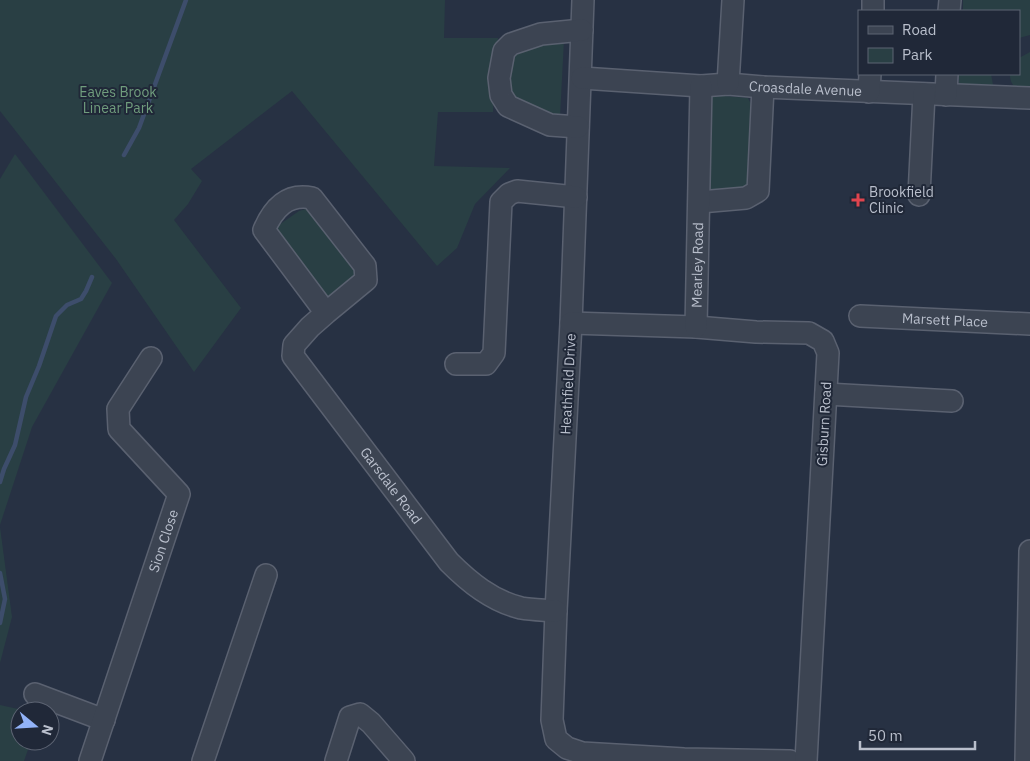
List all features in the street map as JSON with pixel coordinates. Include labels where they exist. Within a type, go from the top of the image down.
[{"type":"street","name":"Heathfield Drive","points":[[583,0],[582,78],[578,127],[571,323],[552,720],[556,739],[567,748],[582,753],[684,760]]},
{"type":"street","points":[[728,84],[733,0]]},
{"type":"street","points":[[578,127],[550,125],[508,106],[501,95],[499,78],[504,52],[511,44],[541,34],[582,30]]},
{"type":"street","points":[[946,95],[947,75]]},
{"type":"street","name":"Croasdale Avenue","points":[[582,78],[701,86],[728,84],[763,88],[870,83],[924,94],[1030,98]]},
{"type":"street","name":"Mearley Road","points":[[696,327],[701,86]]},
{"type":"street","name":"Mearley Road","points":[[700,202],[746,198],[758,191],[763,88]]},
{"type":"street","points":[[919,195],[924,94]]},
{"type":"street","points":[[456,364],[486,364],[494,353],[501,202],[509,194],[517,191],[576,196]]},
{"type":"street","name":"Garsdale Road","points":[[326,313],[264,230],[270,215],[282,204],[293,198],[304,196],[312,198],[365,266],[366,280],[310,327],[294,345],[293,356],[449,562],[478,588],[498,599],[521,608],[556,610]]},
{"type":"street","name":"Marsett Place","points":[[860,316],[1030,324]]},
{"type":"street","name":"Gisburn Road","points":[[571,323],[808,333],[823,341],[828,353],[806,761]]},
{"type":"street","name":"Sion Close","points":[[98,757],[104,720],[179,494],[119,429],[118,409],[151,358]]},
{"type":"street","points":[[826,394],[952,401]]},
{"type":"street","points":[[1026,761],[1030,551]]},
{"type":"street","points":[[203,761],[266,575]]},
{"type":"street","points":[[36,694],[104,720]]},
{"type":"street","points":[[336,761],[350,717],[360,714],[404,761]]},
{"type":"street","points":[[684,760],[790,761]]},
{"type":"green space","name":"Eaves Brook Linear Park","points":[[0,0],[445,0],[444,38],[498,38],[493,112],[438,112],[434,166],[510,168],[475,204],[457,248],[437,266],[292,91],[191,169],[202,181],[188,204],[174,220],[241,308],[194,372],[116,259],[0,111]]},
{"type":"green space","points":[[963,0],[1030,0],[1030,35],[1020,38],[1020,10],[963,10]]},
{"type":"green space","points":[[564,40],[560,117],[508,98],[506,58],[530,45]]},
{"type":"green space","points":[[1030,52],[1030,93],[1018,89],[1010,79],[1010,75],[1020,75],[1020,57]]},
{"type":"green space","points":[[959,75],[991,75],[994,90],[969,89],[959,83]]},
{"type":"green space","points":[[714,95],[748,98],[752,106],[751,177],[746,190],[715,192],[707,186],[709,103]]},
{"type":"green space","points":[[15,154],[112,283],[32,427],[0,525],[0,179]]},
{"type":"green space","points":[[309,208],[358,276],[326,299],[275,238],[276,227],[299,211]]},
{"type":"green space","points":[[0,527],[12,617],[0,663]]},
{"type":"green space","points":[[0,705],[10,707],[10,751],[28,751],[24,761],[0,761]]},
{"type":"waterway","points":[[124,155],[139,128],[186,0]]},
{"type":"waterway","points":[[0,482],[15,445],[26,397],[56,316],[67,305],[81,299],[92,277]]},
{"type":"waterway","points":[[0,573],[5,599],[0,623]]},
{"type":"place","name":"Brookfield Clinic","points":[[858,200]]}]
